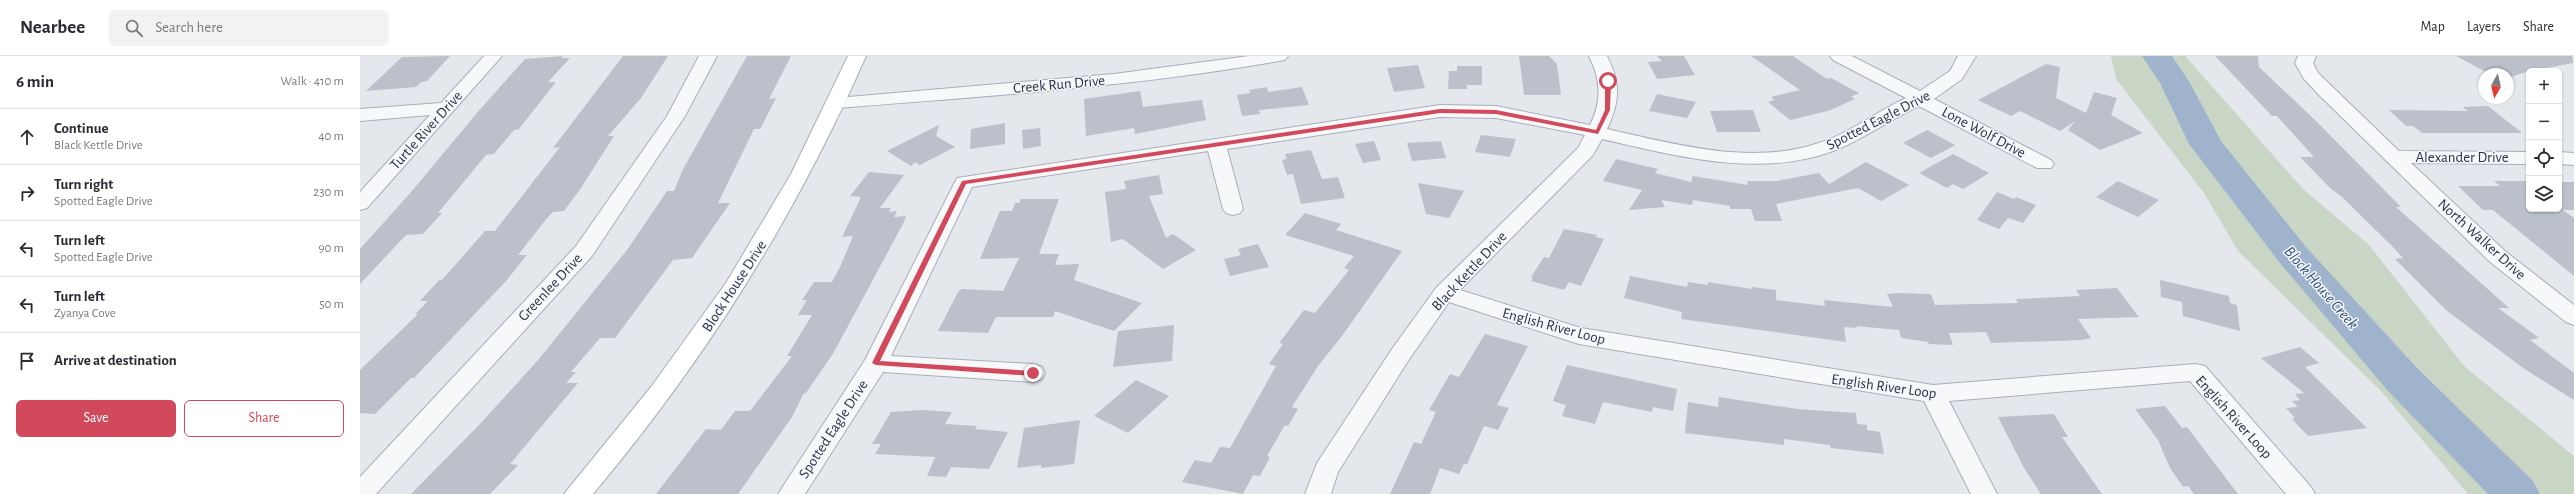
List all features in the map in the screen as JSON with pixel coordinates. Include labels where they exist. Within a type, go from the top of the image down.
[{"type":"street","name":"Turtle River Drive","points":[[360,204],[444,108],[493,56]]},
{"type":"street","name":"Greenlee Drive","points":[[360,494],[584,251],[676,116],[708,56]]},
{"type":"street","name":"Block House Drive","points":[[577,494],[608,459],[687,358],[746,272],[798,183],[837,103],[857,56]]},
{"type":"street","name":"Creek Run Drive","points":[[837,103],[1210,62],[1279,56]]},
{"type":"street","name":"Black Kettle Drive","points":[[1318,494],[1326,470],[1400,355],[1444,293],[1586,151],[1598,132],[1607,110],[1609,94],[1604,68],[1598,56]]},
{"type":"street","name":"Lone Wolf Drive","points":[[1839,56],[1920,97],[2044,164]]},
{"type":"street","name":"Spotted Eagle Drive","points":[[792,494],[876,363],[964,182],[1440,111],[1496,112],[1598,132],[1696,155],[1731,159],[1763,159],[1818,150],[1920,97],[1942,88],[1960,71],[1968,56]]},
{"type":"street","name":"North Walker Drive","points":[[2307,56],[2304,63],[2310,75],[2497,256],[2574,317]]},
{"type":"street","points":[[360,115],[444,108]]},
{"type":"street","points":[[1216,144],[1233,209]]},
{"type":"street","name":"Alexander Drive","points":[[2395,157],[2526,158]]},
{"type":"street","points":[[2562,158],[2574,159]]},
{"type":"street","name":"English River Loop","points":[[1444,293],[1579,336],[1933,394],[2196,372],[2302,494]]},
{"type":"street","points":[[876,363],[1033,373]]},
{"type":"street","points":[[1933,394],[1984,494]]},
{"type":"green space","points":[[2111,56],[2185,56],[2303,189],[2369,245],[2465,367],[2574,456],[2574,494],[2468,494],[2381,391],[2238,251],[2204,193],[2116,79]]},
{"type":"building","points":[[450,56],[427,81],[421,82],[416,87],[366,91],[402,57]]},
{"type":"building","points":[[563,56],[561,58],[570,58],[548,82],[556,82],[519,129],[514,130],[494,154],[486,155],[438,213],[442,213],[423,234],[406,235],[360,284],[360,249],[412,191],[476,114],[525,59]]},
{"type":"building","points":[[623,56],[668,56],[641,98],[608,136],[614,136],[581,188],[564,211],[553,212],[547,218],[518,255],[527,255],[506,281],[414,378],[411,378],[375,414],[360,413],[360,370],[418,314],[415,314],[428,301],[420,301],[439,280],[442,280],[485,231],[495,231],[560,147],[553,148]]},
{"type":"building","points":[[747,56],[791,56],[769,99],[776,98],[760,129],[754,129],[718,203],[730,203],[692,258],[673,260],[615,338],[600,338],[571,372],[576,372],[566,383],[578,383],[510,464],[518,465],[490,494],[411,494],[480,424],[539,359],[627,250],[667,191],[674,191],[683,169]]},
{"type":"building","points":[[1519,56],[1549,56],[1557,64],[1561,95],[1524,95]]},
{"type":"building","points":[[1657,56],[1684,56],[1695,75],[1657,79],[1648,62],[1662,61]]},
{"type":"building","points":[[1751,56],[1793,56],[1827,79],[1831,78],[1859,93],[1851,97],[1855,99],[1828,111],[1790,120],[1768,102],[1774,100],[1771,97],[1800,90]]},
{"type":"building","points":[[2215,56],[2258,56],[2259,67],[2316,121],[2401,207],[2396,207],[2509,308],[2498,308],[2539,338],[2530,340],[2574,373],[2574,400],[2523,368],[2446,310],[2395,259],[2403,258],[2394,248],[2341,196],[2331,189],[2300,157],[2314,157],[2277,116],[2272,116]]},
{"type":"building","points":[[2456,56],[2572,56],[2573,63],[2546,68],[2526,68],[2526,72],[2514,76],[2514,68],[2479,68]]},
{"type":"building","points":[[2046,64],[2060,67],[2056,98],[2086,113],[2094,92],[2117,98],[2111,115],[2143,133],[2100,150],[2068,130],[2075,121],[2060,131],[2020,111],[2011,116],[1978,100]]},
{"type":"building","points":[[1418,65],[1425,88],[1394,92],[1387,68]]},
{"type":"building","points":[[1457,66],[1482,66],[1482,85],[1467,85],[1467,89],[1448,89],[1449,71],[1457,71]]},
{"type":"building","points":[[1267,87],[1268,92],[1302,87],[1309,105],[1259,110],[1260,114],[1242,116],[1237,95],[1250,93],[1249,90]]},
{"type":"building","points":[[1140,91],[1143,107],[1202,100],[1206,120],[1135,134],[1134,128],[1086,136],[1084,99]]},
{"type":"building","points":[[1657,94],[1696,102],[1687,118],[1649,111]]},
{"type":"building","points":[[2488,106],[2522,133],[2422,133],[2413,126],[2406,126],[2389,110],[2468,111],[2463,107]]},
{"type":"building","points":[[1753,110],[1761,132],[1717,132],[1710,111]]},
{"type":"building","points":[[1005,123],[1005,144],[970,149],[971,129]]},
{"type":"building","points":[[939,125],[936,136],[955,147],[920,165],[915,162],[911,166],[887,151]]},
{"type":"building","points":[[1040,128],[1041,146],[1023,149],[1022,130]]},
{"type":"building","points":[[1927,130],[1955,145],[1931,158],[1903,143]]},
{"type":"building","points":[[1481,135],[1516,139],[1510,157],[1475,152]]},
{"type":"building","points":[[1374,141],[1381,160],[1363,163],[1355,144]]},
{"type":"building","points":[[1441,141],[1446,158],[1412,161],[1407,143]]},
{"type":"building","points":[[1311,150],[1322,179],[1338,177],[1345,198],[1301,204],[1293,174],[1287,175],[1282,160],[1287,159],[1285,154]]},
{"type":"building","points":[[1953,154],[1989,173],[1963,189],[1953,184],[1947,188],[1919,173]]},
{"type":"building","points":[[1616,159],[1658,169],[1655,173],[1691,182],[1693,176],[1748,185],[1747,181],[1777,181],[1819,173],[1829,184],[1866,162],[1909,185],[1881,201],[1858,188],[1776,204],[1782,221],[1755,221],[1751,209],[1730,209],[1730,206],[1693,200],[1692,205],[1661,200],[1665,207],[1629,210],[1642,190],[1603,181]]},
{"type":"building","points":[[869,172],[904,175],[880,208],[891,208],[889,212],[897,211],[894,217],[906,216],[834,352],[806,393],[804,393],[792,417],[738,494],[656,494],[706,429],[721,430],[735,411],[750,411],[792,356],[787,356],[812,315],[798,315],[807,300],[802,300],[814,282],[832,282],[841,265],[853,236],[842,237],[861,197],[850,196]]},
{"type":"building","points":[[1159,175],[1163,194],[1149,196],[1166,238],[1173,234],[1196,250],[1163,269],[1123,239],[1111,242],[1105,192],[1126,189],[1124,181]]},
{"type":"building","points":[[2118,181],[2159,200],[2138,217],[2096,197]]},
{"type":"building","points":[[2494,181],[2526,181],[2526,212],[2562,212],[2562,182],[2574,182],[2574,210],[2563,210],[2574,218],[2574,276],[2493,210],[2483,210],[2458,186],[2500,186]]},
{"type":"building","points":[[1418,183],[1464,191],[1449,218],[1426,214]]},
{"type":"building","points":[[1997,192],[2014,199],[2016,197],[2036,205],[2023,223],[2008,218],[1999,229],[1977,220]]},
{"type":"building","points":[[1021,199],[1059,199],[1039,254],[1059,254],[1055,265],[1079,264],[1074,280],[1142,303],[1114,331],[1055,311],[1053,317],[996,317],[988,333],[938,331],[958,292],[962,289],[1003,291],[1019,258],[980,259],[1000,211],[1012,211],[1015,203],[1019,203]]},
{"type":"building","points":[[1305,213],[1341,224],[1336,230],[1402,251],[1342,336],[1318,366],[1292,407],[1298,409],[1288,426],[1285,425],[1267,456],[1270,457],[1260,476],[1253,475],[1243,494],[1182,482],[1195,460],[1211,463],[1220,447],[1230,448],[1276,366],[1269,364],[1283,344],[1279,343],[1304,310],[1315,313],[1349,270],[1344,268],[1354,256],[1285,235]]},
{"type":"building","points":[[1564,229],[1597,235],[1596,237],[1604,239],[1581,286],[1569,282],[1564,290],[1531,281],[1533,278],[1531,277],[1544,257],[1549,258]]},
{"type":"building","points":[[1258,244],[1269,267],[1230,276],[1224,259],[1241,255],[1238,249]]},
{"type":"building","points":[[1630,276],[1687,287],[1688,282],[1708,285],[1708,282],[1752,289],[1752,287],[1776,290],[1776,300],[1825,306],[1824,300],[1893,307],[1887,294],[1898,293],[1931,294],[1935,305],[2018,303],[2016,299],[2080,296],[2076,290],[2117,288],[2139,317],[2078,319],[2091,338],[2082,340],[1991,343],[1986,332],[1949,333],[1953,345],[1929,344],[1928,342],[1901,338],[1899,330],[1856,326],[1857,328],[1844,327],[1846,342],[1681,319],[1682,312],[1624,298]]},
{"type":"building","points":[[2160,280],[2229,296],[2230,303],[2237,305],[2240,331],[2183,316],[2182,302],[2161,297]]},
{"type":"building","points":[[1174,325],[1172,361],[1113,367],[1118,331]]},
{"type":"building","points":[[1485,334],[1528,346],[1497,405],[1509,408],[1498,430],[1484,426],[1467,464],[1464,464],[1459,474],[1440,468],[1430,494],[1390,494],[1414,442],[1421,444],[1436,412],[1429,410],[1450,374],[1459,377]]},
{"type":"building","points":[[2300,347],[2319,363],[2305,367],[2367,428],[2308,436],[2292,419],[2295,418],[2286,408],[2298,407],[2292,401],[2300,400],[2295,394],[2304,393],[2261,358]]},
{"type":"building","points":[[1567,365],[1677,389],[1673,411],[1653,407],[1652,412],[1603,402],[1595,424],[1562,416],[1566,405],[1553,401]]},
{"type":"building","points":[[1136,380],[1169,396],[1128,433],[1094,416]]},
{"type":"building","points":[[1719,397],[1797,409],[1856,413],[1857,424],[1867,425],[1867,430],[1880,432],[1884,454],[1831,448],[1830,445],[1784,439],[1784,445],[1685,433],[1688,402],[1718,407]]},
{"type":"building","points":[[2165,406],[2182,428],[2187,427],[2238,494],[2194,494],[2188,486],[2183,487],[2170,468],[2158,440],[2135,409]]},
{"type":"building","points":[[921,410],[952,412],[945,424],[977,426],[975,429],[1008,432],[989,469],[951,467],[946,477],[927,476],[935,457],[875,454],[881,444],[872,444],[891,412]]},
{"type":"building","points":[[2054,414],[2068,437],[2062,437],[2102,494],[2041,494],[2024,468],[1998,417]]},
{"type":"building","points":[[1080,420],[1074,464],[1041,468],[1041,465],[1017,468],[1024,428]]},
{"type":"waterway","name":"Block House Creek","points":[[2157,56],[2175,83],[2206,144],[2293,255],[2403,380],[2517,494]]},
{"type":"route","points":[[1033,373],[876,363],[964,182],[1440,111],[1496,112],[1524,116],[1598,132],[1607,110],[1609,94],[1608,81]]}]
